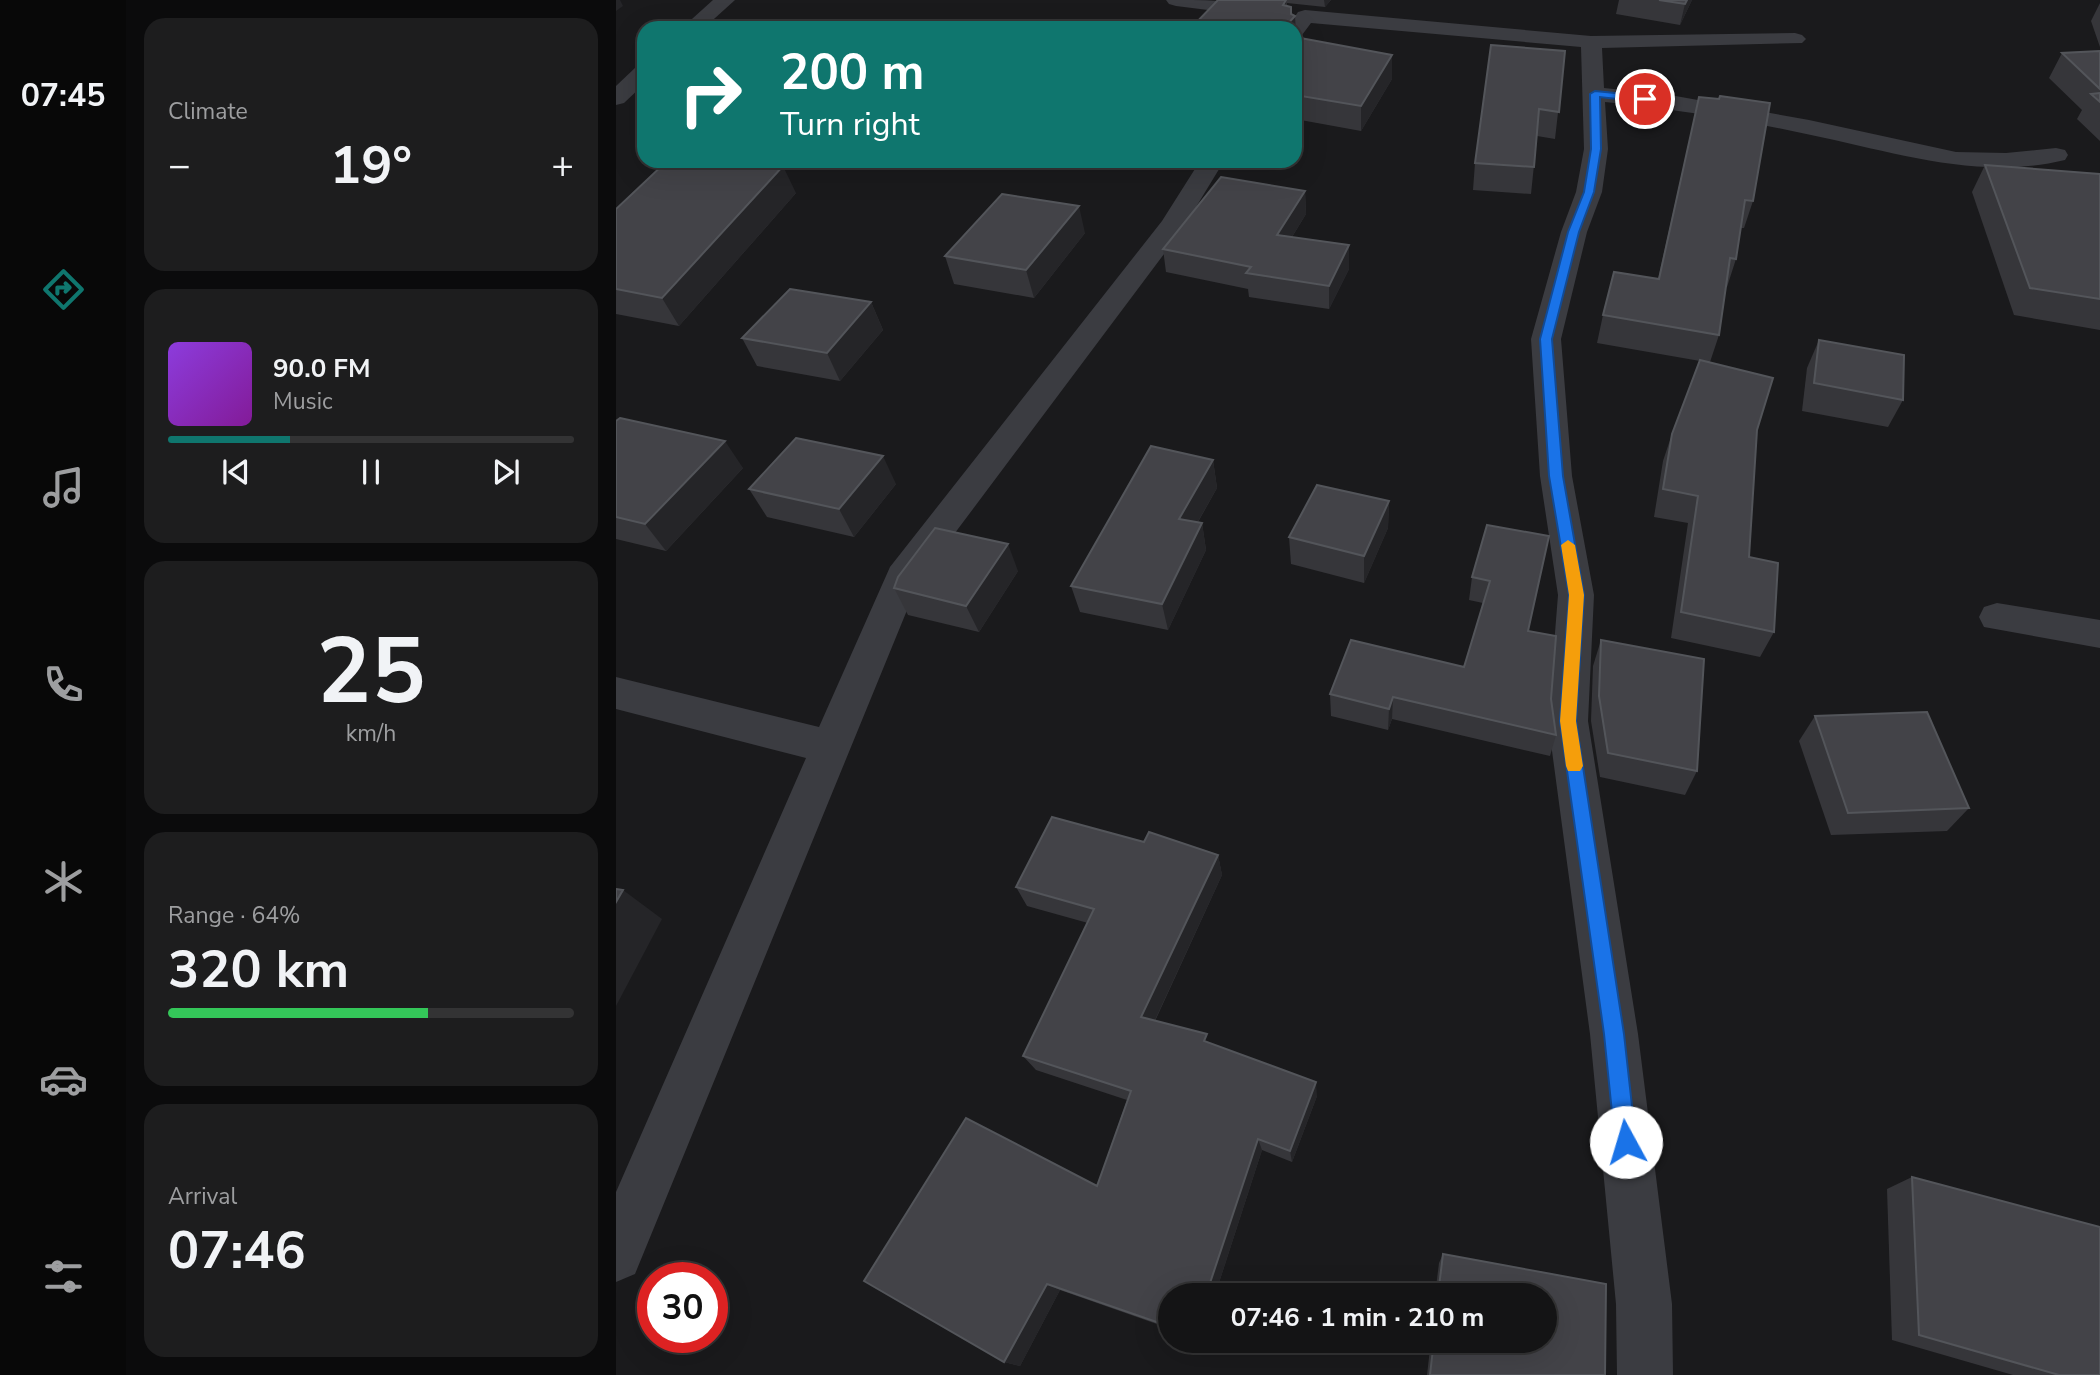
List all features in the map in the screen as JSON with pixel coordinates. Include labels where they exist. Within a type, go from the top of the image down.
[{"type":"street","points":[[700,21],[725,0]]},
{"type":"street","points":[[1176,0],[1289,21]]},
{"type":"street","points":[[1302,23],[1591,42],[1795,39]]},
{"type":"street","points":[[1591,42],[1596,149],[1589,192],[1574,232],[1546,339],[1556,476],[1576,595],[1568,721],[1614,1034],[1644,1304],[1645,1375]]},
{"type":"street","points":[[616,98],[637,78]]},
{"type":"street","points":[[1595,94],[1695,107],[1956,159],[2006,160],[2056,155]]},
{"type":"street","points":[[616,1255],[903,576],[1173,224],[1208,168]]},
{"type":"street","points":[[1997,617],[2100,634]]},
{"type":"street","points":[[616,693],[830,747]]},
{"type":"building","points":[[1218,0],[1286,0],[1283,5],[1291,7],[1291,14],[1295,16],[1290,21],[1198,21]]},
{"type":"building","points":[[1659,0],[1687,0],[1685,4]]},
{"type":"building","points":[[1302,38],[1392,55],[1361,106],[1302,96]]},
{"type":"building","points":[[1491,45],[1565,51],[1559,112],[1539,109],[1534,167],[1475,163]]},
{"type":"building","points":[[2100,51],[2100,89],[2062,53]]},
{"type":"building","points":[[2100,93],[2100,102],[2091,94]]},
{"type":"building","points":[[1720,96],[1770,103],[1753,201],[1745,200],[1736,259],[1730,258],[1719,335],[1603,315],[1614,272],[1659,279],[1699,97],[1719,99]]},
{"type":"building","points":[[1985,165],[2100,174],[2100,299],[2030,288]]},
{"type":"building","points":[[660,168],[781,168],[662,298],[616,289],[616,209]]},
{"type":"building","points":[[1221,177],[1305,191],[1277,235],[1349,245],[1329,286],[1246,273],[1251,267],[1163,249]]},
{"type":"building","points":[[1002,194],[1079,206],[1026,270],[945,256]]},
{"type":"building","points":[[790,289],[871,302],[827,353],[742,338]]},
{"type":"building","points":[[1819,340],[1904,355],[1903,400],[1814,383]]},
{"type":"building","points":[[1700,360],[1773,378],[1757,430],[1749,557],[1778,563],[1774,632],[1681,612],[1698,496],[1663,489],[1672,434]]},
{"type":"building","points":[[620,418],[725,441],[645,524],[616,517],[616,421]]},
{"type":"building","points":[[796,438],[883,456],[839,509],[749,489]]},
{"type":"building","points":[[1151,446],[1213,460],[1179,519],[1202,523],[1162,604],[1071,586]]},
{"type":"building","points":[[1317,485],[1389,501],[1364,556],[1289,537]]},
{"type":"building","points":[[1487,525],[1549,536],[1528,631],[1556,636],[1551,699],[1556,735],[1393,697],[1389,709],[1330,694],[1351,640],[1464,667],[1490,581],[1472,577]]},
{"type":"building","points":[[935,528],[1008,544],[966,606],[894,588],[898,577]]},
{"type":"building","points":[[1601,640],[1704,659],[1697,771],[1608,753],[1599,696]]},
{"type":"building","points":[[1927,712],[1969,808],[1848,813],[1815,716]]},
{"type":"building","points":[[1052,817],[1144,842],[1149,832],[1218,855],[1141,1017],[1207,1034],[1204,1041],[1316,1082],[1290,1151],[1258,1139],[1210,1283],[1158,1283],[1158,1322],[1047,1284],[1004,1362],[864,1281],[966,1118],[1097,1186],[1131,1091],[1023,1056],[1094,909],[1016,887]]},
{"type":"building","points":[[616,889],[623,890],[616,902]]},
{"type":"building","points":[[1912,1177],[2100,1227],[2100,1375],[2059,1375],[1919,1335]]},
{"type":"building","points":[[1443,1254],[1606,1284],[1605,1375],[1430,1375],[1433,1353],[1557,1353],[1557,1283],[1439,1283]]},
{"type":"slow traffic","points":[[1568,545],[1576,595],[1568,721],[1574,766]]},
{"type":"route","points":[[1626,1142],[1614,1034],[1568,721],[1576,595],[1556,476],[1546,339],[1574,232],[1589,192],[1596,149],[1595,94],[1645,99]]}]
